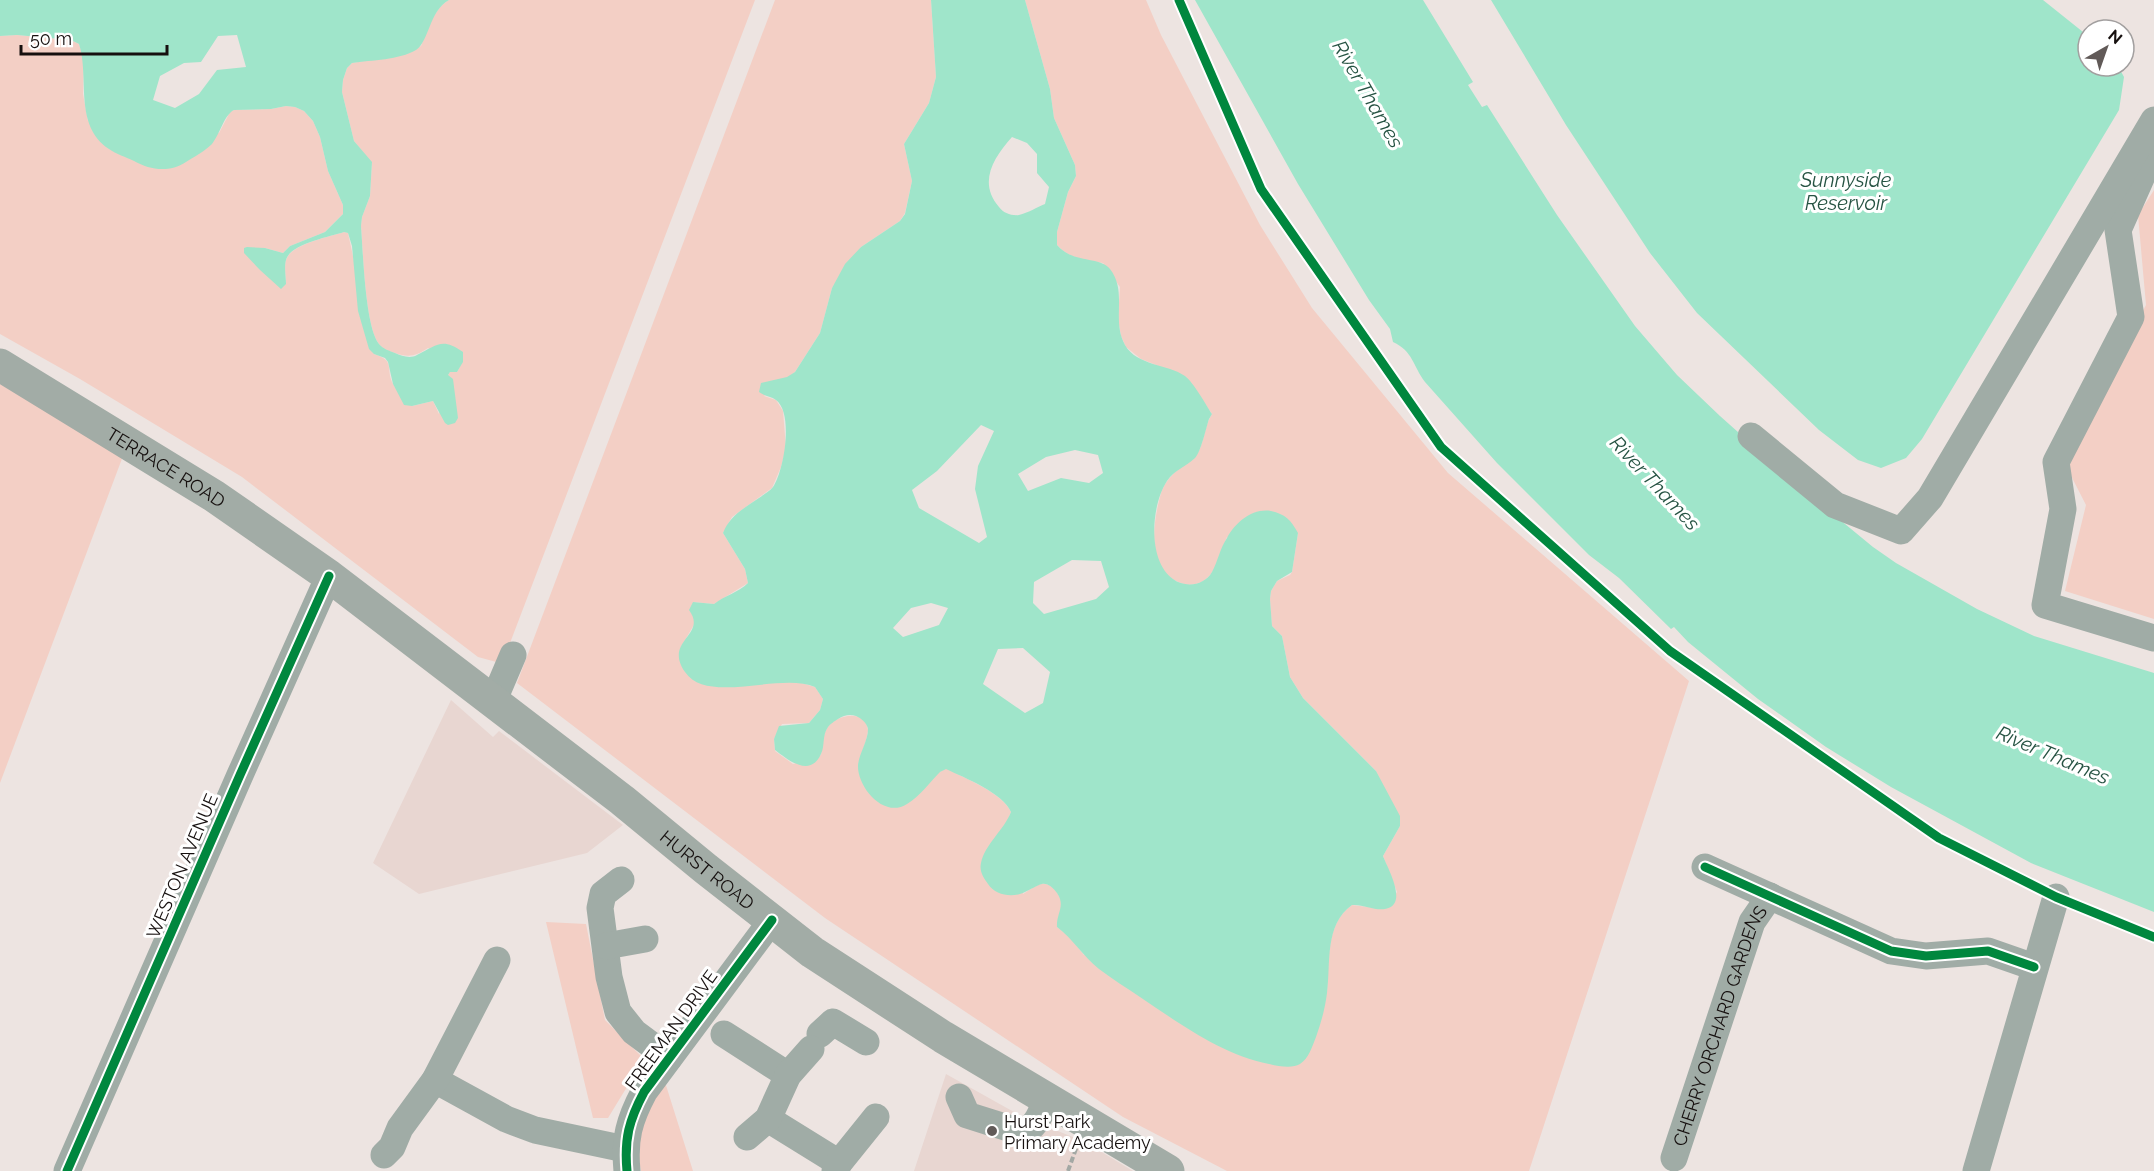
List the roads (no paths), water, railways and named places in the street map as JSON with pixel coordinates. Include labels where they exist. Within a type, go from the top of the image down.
[{"type":"main road","name":"TERRACE ROAD","points":[[0,365],[214,496],[329,576]]},
{"type":"main road","name":"HURST ROAD","points":[[329,576],[622,800],[705,869],[812,951],[943,1037],[1168,1171]]},
{"type":"street","points":[[1750,436],[1835,505],[1901,531],[1930,498],[2154,120]]},
{"type":"street","points":[[2154,149],[2118,230],[2131,317],[2056,462],[2063,509],[2045,605],[2154,638]]},
{"type":"street","name":"WESTON AVENUE","points":[[68,1171],[329,576]]},
{"type":"street","points":[[493,702],[513,655]]},
{"type":"street","name":"CHERRY ORCHARD GARDENS","points":[[1705,867],[1891,951],[1926,956],[1988,951],[2034,967]]},
{"type":"street","points":[[621,880],[603,894],[600,908],[609,977],[618,1012],[634,1032],[669,1058]]},
{"type":"street","name":"CHERRY ORCHARD GARDENS","points":[[1674,1158],[1752,922],[1770,896]]},
{"type":"street","points":[[1976,1171],[2056,897]]},
{"type":"street","name":"FREEMAN DRIVE","points":[[626,1160],[634,1112],[644,1092],[772,920]]},
{"type":"street","points":[[606,946],[645,939]]},
{"type":"street","points":[[384,1155],[392,1147],[400,1128],[435,1080],[497,960]]},
{"type":"street","points":[[747,1137],[768,1119],[788,1075],[833,1022],[866,1042]]},
{"type":"street","points":[[724,1034],[788,1075]]},
{"type":"street","points":[[435,1080],[506,1119],[626,1160]]},
{"type":"street","points":[[962,1115],[1024,1132],[1033,1126],[1041,1114],[1045,1098]]},
{"type":"street","points":[[768,1119],[837,1167],[876,1117]]},
{"type":"water","points":[[0,0],[449,0],[437,11],[424,40],[416,50],[394,58],[352,63],[347,68],[342,92],[354,141],[372,162],[370,196],[361,226],[368,306],[374,335],[382,347],[406,357],[412,357],[440,344],[456,347],[463,352],[463,362],[457,372],[450,372],[448,375],[453,379],[458,418],[455,423],[448,425],[445,423],[433,401],[412,406],[404,405],[393,384],[388,362],[369,349],[358,311],[352,246],[348,233],[344,232],[302,245],[289,254],[285,269],[286,284],[281,289],[244,253],[244,248],[247,247],[265,248],[283,253],[290,246],[325,232],[343,214],[343,205],[328,171],[320,137],[313,121],[304,111],[286,106],[271,109],[234,110],[227,116],[212,144],[203,151],[173,168],[153,168],[109,149],[98,139],[87,114],[79,44],[71,40],[17,35],[0,36]],"holes":[[[237,35],[246,67],[217,70],[199,94],[175,108],[153,100],[160,76],[184,63],[201,62],[218,36]]]},
{"type":"water","points":[[931,0],[1025,0],[1050,89],[1054,118],[1075,165],[1076,176],[1068,192],[1057,232],[1057,245],[1071,255],[1100,262],[1110,269],[1118,287],[1119,326],[1125,345],[1137,357],[1185,376],[1212,414],[1197,455],[1170,477],[1158,504],[1154,532],[1155,546],[1165,571],[1173,579],[1183,584],[1199,583],[1209,577],[1230,532],[1239,522],[1257,512],[1271,511],[1284,516],[1298,533],[1292,572],[1277,581],[1271,591],[1272,626],[1282,636],[1290,677],[1303,698],[1376,771],[1400,816],[1400,826],[1383,856],[1395,886],[1396,901],[1385,909],[1352,905],[1337,923],[1331,945],[1327,993],[1321,1021],[1310,1052],[1306,1059],[1297,1066],[1285,1067],[1252,1060],[1218,1046],[1104,973],[1057,927],[1061,902],[1057,893],[1048,885],[1042,884],[1020,894],[1010,895],[991,888],[982,875],[981,863],[986,850],[1011,812],[1007,805],[992,792],[946,769],[907,804],[898,808],[881,804],[867,791],[859,774],[858,765],[868,729],[860,718],[847,715],[829,726],[821,754],[816,761],[811,765],[799,765],[775,750],[774,739],[779,726],[809,723],[820,710],[823,699],[815,687],[800,683],[710,686],[695,682],[685,672],[680,661],[679,652],[693,626],[689,610],[693,602],[714,604],[748,583],[745,569],[723,533],[734,516],[772,488],[781,468],[784,456],[785,417],[776,400],[759,392],[761,383],[787,377],[795,372],[820,333],[832,288],[845,264],[861,247],[900,221],[905,214],[912,181],[904,144],[929,103],[936,77]],"holes":[[[1012,137],[1027,143],[1037,154],[1037,173],[1049,187],[1045,204],[1019,215],[1008,214],[1001,209],[993,198],[989,180],[990,171],[999,153]],[[981,425],[994,431],[978,466],[975,489],[987,537],[979,543],[919,508],[912,490],[937,471]],[[1075,450],[1098,455],[1103,473],[1089,483],[1061,478],[1028,491],[1018,474],[1046,457]],[[1072,560],[1101,561],[1109,587],[1096,599],[1044,614],[1033,603],[1034,582]],[[931,603],[948,608],[939,625],[903,637],[893,628],[911,608]],[[1023,648],[1050,672],[1043,703],[1025,713],[983,684],[998,649]]]},
{"type":"water","name":"River Thames","points":[[1195,0],[1423,0],[1473,82],[1468,85],[1482,107],[1487,105],[1557,215],[1635,326],[1677,375],[1720,416],[1794,482],[1896,563],[1977,609],[2034,636],[2154,673],[2154,912],[2031,863],[1891,787],[1826,747],[1758,699],[1688,642],[1674,627],[1671,629],[1619,578],[1589,555],[1497,463],[1425,382],[1409,354],[1393,342],[1390,329],[1369,300],[1298,184]]},
{"type":"water","name":"Sunnyside Reservoir","points":[[1491,0],[2043,0],[2076,26],[2076,78],[2124,78],[2119,110],[1922,439],[1906,458],[1881,468],[1858,460],[1819,430],[1697,313],[1650,253],[1566,125]]},
{"type":"place","name":"Hurst Park Primary Academy","points":[[992,1131]]}]
